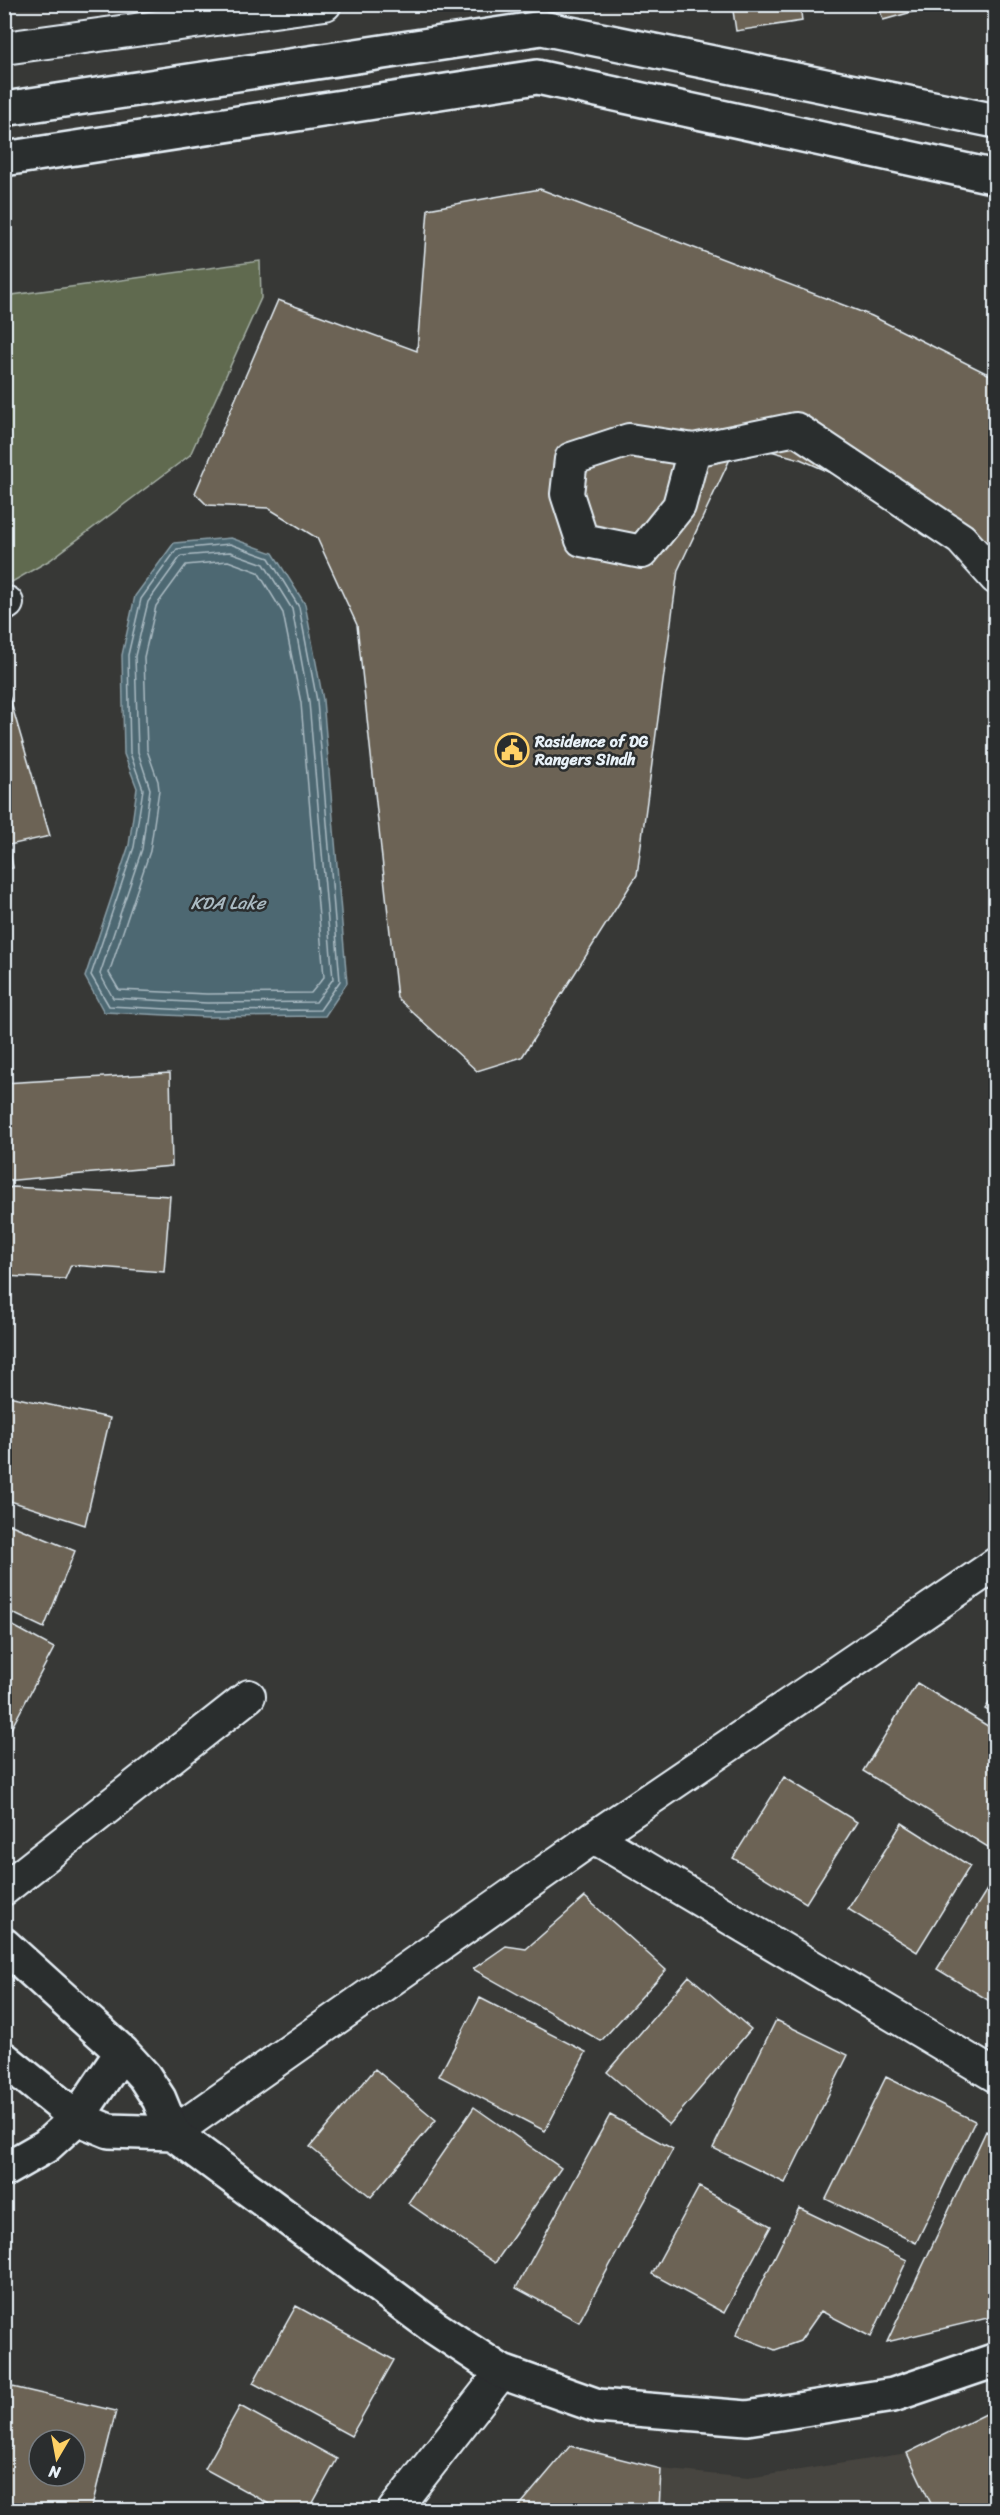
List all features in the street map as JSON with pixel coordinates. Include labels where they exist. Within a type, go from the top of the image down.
[{"type":"street","points":[[4,48],[325,4]]},
{"type":"street","points":[[4,109],[542,28],[996,121]]},
{"type":"street","points":[[4,159],[537,76],[996,177]]},
{"type":"street","points":[[694,450],[796,429],[961,539],[996,578]]},
{"type":"street","points":[[4,2060],[77,2118],[109,2131],[173,2133],[594,1837],[996,1564]]},
{"type":"street","points":[[4,1889],[249,1696]]},
{"type":"street","points":[[594,1837],[996,2076]]},
{"type":"street","points":[[9,1957],[122,2052],[144,2076],[159,2099],[173,2133],[434,2327],[502,2372],[598,2406],[747,2418],[893,2395],[996,2360]]},
{"type":"street","points":[[4,2170],[46,2146],[77,2118],[122,2052]]},
{"type":"street","points":[[394,2511],[502,2372]]},
{"type":"shaded area","points":[[907,2453],[934,2510],[659,2510],[661,2469],[748,2478]]},
{"type":"green space","points":[[260,261],[261,298],[190,455],[50,560],[5,586],[5,296]]},
{"type":"water","name":"KDA Lake","points":[[231,538],[273,553],[305,604],[323,700],[347,983],[325,1016],[207,1017],[104,1012],[85,977],[129,845],[137,788],[124,754],[122,655],[135,596],[174,543]]},
{"type":"building","points":[[732,4],[800,4],[802,21],[736,31]]},
{"type":"building","points":[[878,4],[922,4],[923,9],[883,20]]},
{"type":"building","name":"Rasidence of DG Rangers Sindh","points":[[540,189],[872,316],[996,378],[996,598],[941,542],[859,485],[800,459],[763,449],[731,457],[678,570],[637,875],[522,1057],[477,1071],[397,998],[357,625],[317,538],[268,508],[207,505],[195,493],[278,300],[417,351],[428,209]]},
{"type":"building","points":[[7,689],[50,836],[9,845],[13,868],[4,870],[4,690]]},
{"type":"building","points":[[170,1073],[172,1166],[4,1181],[4,1083]]},
{"type":"building","points":[[12,1187],[170,1196],[164,1272],[71,1265],[65,1279],[4,1276],[4,1190]]},
{"type":"building","points":[[4,1395],[110,1418],[85,1525],[4,1499]]},
{"type":"building","points":[[4,1522],[75,1551],[44,1628],[4,1609]]},
{"type":"building","points":[[4,1621],[54,1648],[5,1740],[4,1739]]},
{"type":"building","points":[[917,1683],[996,1731],[996,1852],[863,1771]]},
{"type":"building","points":[[996,1693],[996,1716],[985,1709]]},
{"type":"building","points":[[784,1777],[857,1822],[806,1903],[733,1858]]},
{"type":"building","points":[[902,1823],[970,1866],[917,1952],[848,1909]]},
{"type":"building","points":[[996,1875],[996,2005],[937,1969]]},
{"type":"building","points":[[585,1897],[666,1970],[601,2041],[473,1969],[506,1946],[526,1949]]},
{"type":"building","points":[[689,1976],[751,2029],[669,2125],[607,2072]]},
{"type":"building","points":[[480,1998],[586,2052],[545,2131],[439,2076]]},
{"type":"building","points":[[776,2020],[848,2055],[785,2183],[713,2148]]},
{"type":"building","points":[[375,2069],[436,2120],[371,2197],[310,2147]]},
{"type":"building","points":[[886,2077],[975,2121],[916,2243],[826,2199]]},
{"type":"building","points":[[474,2107],[561,2168],[495,2263],[408,2203]]},
{"type":"building","points":[[610,2115],[673,2149],[579,2322],[516,2288]]},
{"type":"building","points":[[986,2131],[996,2136],[996,2316],[887,2342]]},
{"type":"building","points":[[699,2187],[771,2226],[724,2313],[652,2274]]},
{"type":"building","points":[[799,2208],[907,2260],[871,2337],[821,2311],[800,2341],[775,2350],[736,2335]]},
{"type":"building","points":[[296,2306],[394,2360],[351,2436],[253,2383]]},
{"type":"building","points":[[4,2385],[116,2411],[91,2510],[4,2510]]},
{"type":"building","points":[[240,2406],[337,2459],[309,2510],[280,2510],[205,2469]]},
{"type":"building","points":[[996,2409],[996,2510],[934,2510],[907,2453]]},
{"type":"building","points":[[570,2446],[661,2469],[659,2510],[516,2510]]},
{"type":"place","name":"Rasidence of DG Rangers Sindh","points":[[512,750]]}]
